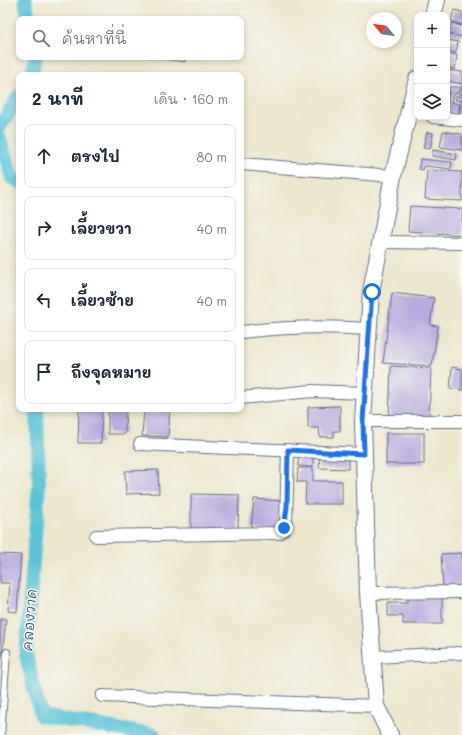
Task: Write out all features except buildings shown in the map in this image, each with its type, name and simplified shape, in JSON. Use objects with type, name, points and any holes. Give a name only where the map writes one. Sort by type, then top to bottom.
[{"type":"street","points":[[434,12],[436,0]]},
{"type":"street","points":[[390,735],[376,706],[372,657],[368,593],[363,421],[364,393],[372,292],[393,176],[413,115],[416,84]]},
{"type":"street","points":[[450,119],[462,120]]},
{"type":"street","points":[[244,164],[393,176]]},
{"type":"street","points":[[381,242],[462,243]]},
{"type":"street","points":[[244,332],[287,327],[322,326],[368,329]]},
{"type":"street","points":[[244,398],[312,391],[364,393]]},
{"type":"street","points":[[363,421],[462,421]]},
{"type":"street","points":[[140,444],[364,454]]},
{"type":"street","points":[[96,536],[279,533],[284,528],[286,522],[288,450]]},
{"type":"street","points":[[368,593],[462,592]]},
{"type":"street","points":[[372,657],[462,653]]},
{"type":"street","points":[[102,696],[376,706]]},
{"type":"lane","points":[[1,735],[7,652]]},
{"type":"waterway","name":"คลองวาด","points":[[25,0],[28,16]]},
{"type":"waterway","name":"คลองวาด","points":[[32,72],[35,60]]},
{"type":"waterway","name":"คลองวาด","points":[[0,127],[16,101]]},
{"type":"waterway","name":"คลองวาด","points":[[0,138],[12,178],[16,180]]},
{"type":"waterway","name":"คลองวาด","points":[[37,412],[39,483],[26,655],[41,716],[154,735]]},
{"type":"route","points":[[284,528],[287,507],[288,450],[364,454],[363,421],[368,329],[372,292]]}]
